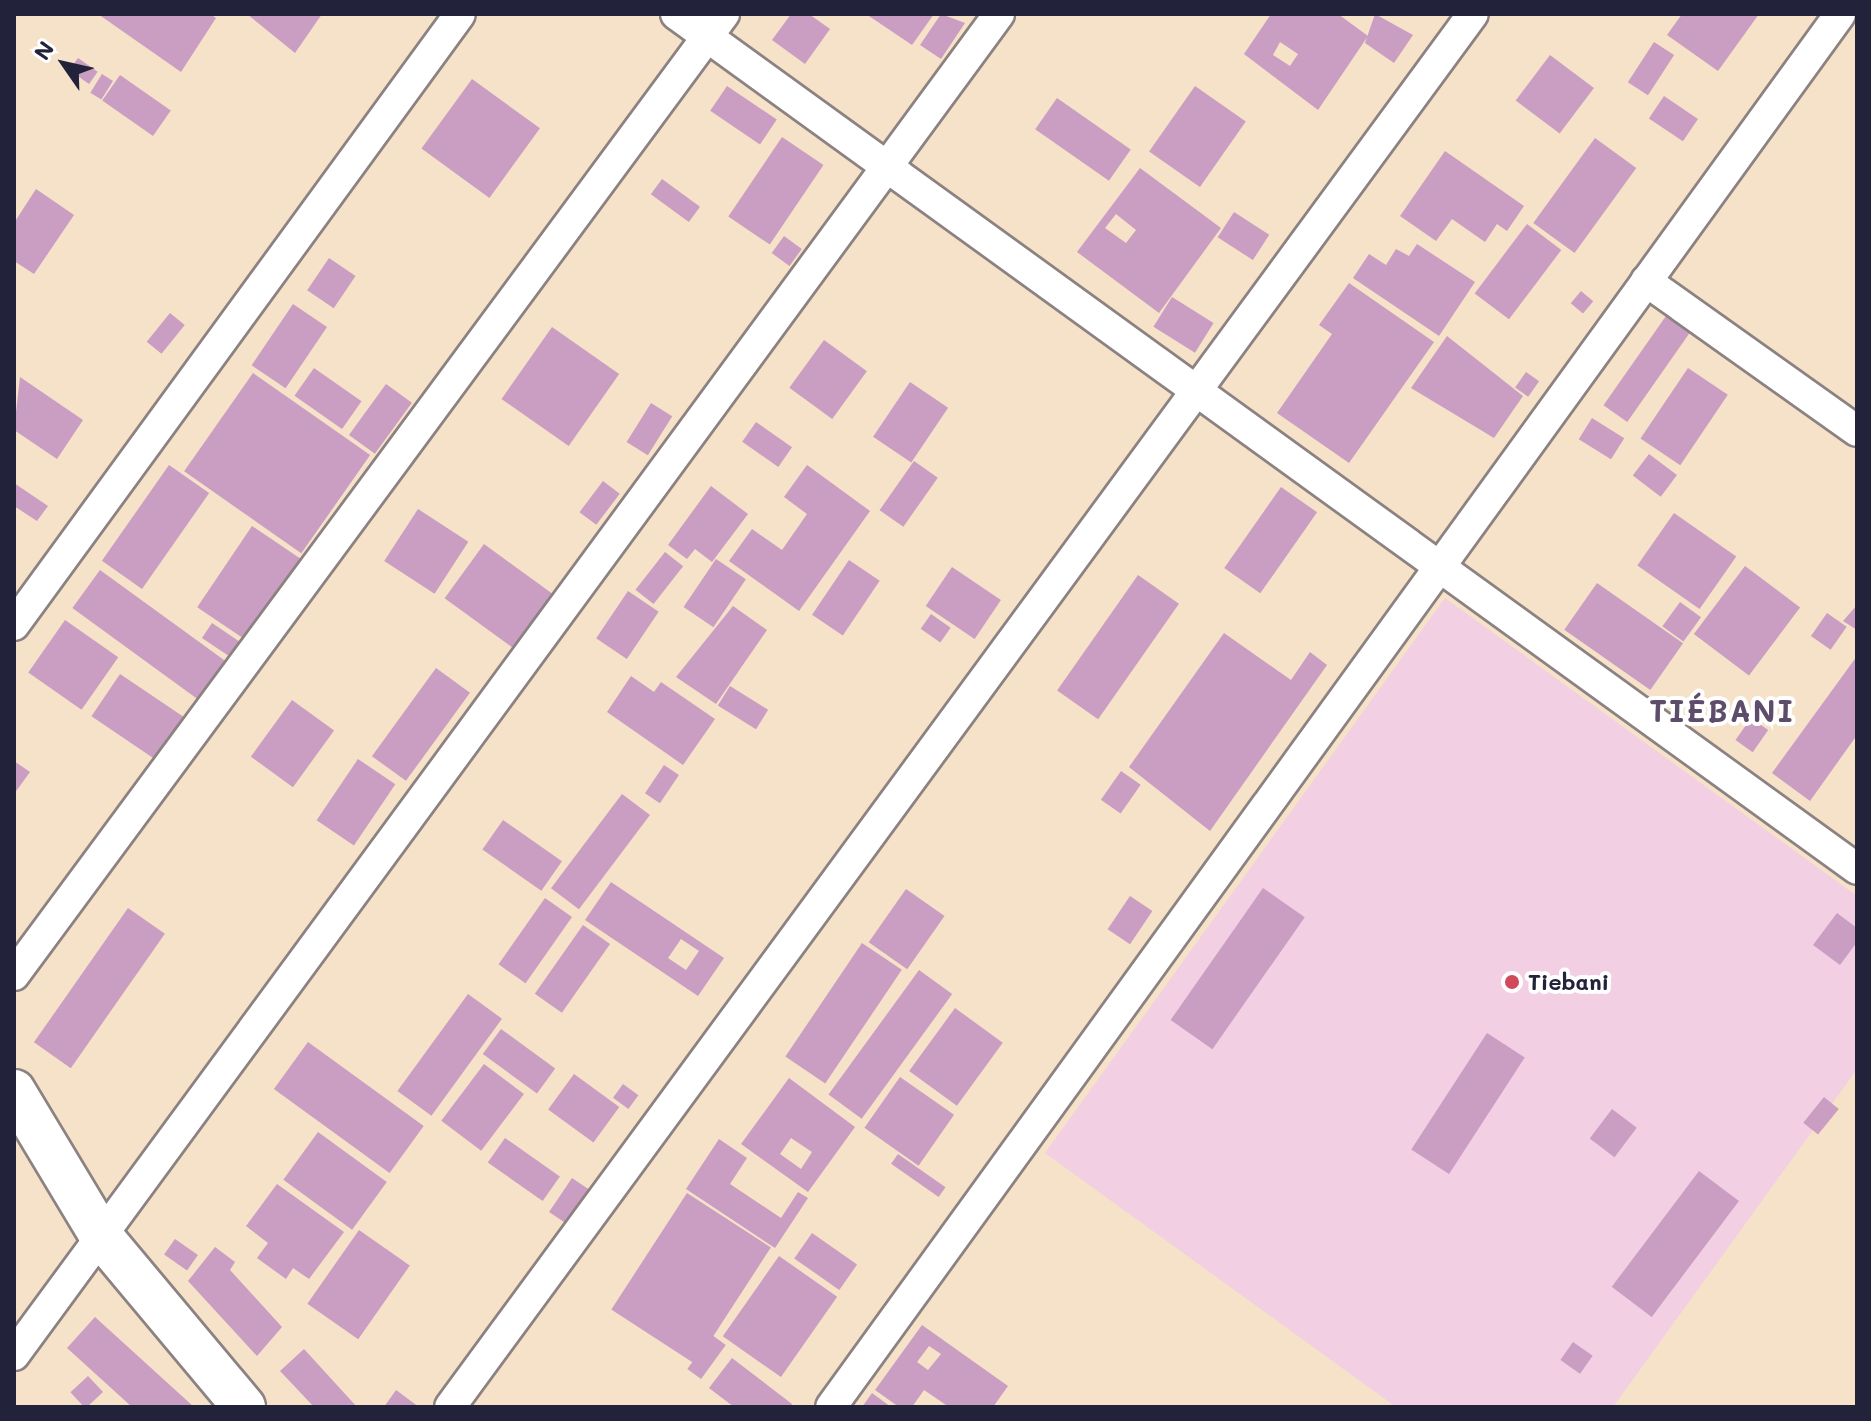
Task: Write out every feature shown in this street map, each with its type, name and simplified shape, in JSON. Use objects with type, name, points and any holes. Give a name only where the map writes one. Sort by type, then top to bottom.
[{"type":"main road","points":[[14,1091],[101,1236],[244,1407]]},
{"type":"street","points":[[14,625],[460,14]]},
{"type":"street","points":[[676,14],[715,25],[886,168],[1436,572],[1857,869]]},
{"type":"street","points":[[14,1355],[999,14]]},
{"type":"street","points":[[450,1407],[1473,14]]},
{"type":"street","points":[[831,1407],[1840,14]]},
{"type":"street","points":[[14,975],[715,25]]},
{"type":"street","points":[[1646,281],[1857,431]]},
{"type":"shaded area","name":"Tiebani","points":[[1445,598],[1857,896],[1857,1069],[1613,1407],[1396,1407],[1045,1153]]},
{"type":"building","points":[[98,14],[210,14],[216,18],[181,72]]},
{"type":"building","points":[[247,14],[322,14],[295,53]]},
{"type":"building","points":[[791,14],[809,14],[830,29],[805,64],[772,40]]},
{"type":"building","points":[[866,14],[934,14],[912,45]]},
{"type":"building","points":[[941,14],[965,23],[941,59],[920,45]]},
{"type":"building","points":[[1271,14],[1338,14],[1368,36],[1318,110],[1244,54]],"holes":[[[1280,42],[1298,54],[1290,66],[1273,55]]]},
{"type":"building","points":[[1375,14],[1413,35],[1394,63],[1365,43]]},
{"type":"building","points":[[1682,14],[1759,14],[1718,71],[1667,35]]},
{"type":"building","points":[[1654,42],[1674,55],[1648,95],[1628,82]]},
{"type":"building","points":[[1550,55],[1594,88],[1560,134],[1516,101]]},
{"type":"building","points":[[78,58],[98,72],[89,84],[69,70]]},
{"type":"building","points":[[102,74],[113,81],[101,100],[90,93]]},
{"type":"building","points":[[120,75],[171,111],[153,136],[102,100]]},
{"type":"building","points":[[472,79],[540,128],[489,198],[421,149]]},
{"type":"building","points":[[727,86],[777,120],[760,144],[710,111]]},
{"type":"building","points":[[1195,86],[1246,122],[1200,187],[1149,152]]},
{"type":"building","points":[[1664,96],[1698,119],[1683,141],[1649,118]]},
{"type":"building","points":[[1057,98],[1131,150],[1109,181],[1035,129]]},
{"type":"building","points":[[782,137],[823,165],[770,245],[728,217]]},
{"type":"building","points":[[1595,138],[1636,168],[1575,253],[1533,223]]},
{"type":"building","points":[[1445,151],[1524,206],[1507,231],[1497,224],[1485,242],[1452,219],[1436,241],[1400,216]]},
{"type":"building","points":[[1140,168],[1221,228],[1159,313],[1077,252]],"holes":[[[1116,214],[1136,230],[1126,243],[1105,228]]]},
{"type":"building","points":[[662,179],[700,207],[689,222],[651,194]]},
{"type":"building","points":[[36,189],[74,215],[34,274],[14,261],[14,223]]},
{"type":"building","points":[[1234,212],[1269,235],[1253,260],[1218,237]]},
{"type":"building","points":[[1527,224],[1561,250],[1509,319],[1475,293]]},
{"type":"building","points":[[784,236],[802,249],[789,266],[772,253]]},
{"type":"building","points":[[1417,244],[1475,282],[1439,336],[1353,278],[1369,254],[1386,265],[1396,249],[1409,256]]},
{"type":"building","points":[[329,258],[356,276],[334,308],[307,290]]},
{"type":"building","points":[[1349,283],[1434,342],[1349,463],[1277,413],[1332,334],[1319,325]]},
{"type":"building","points":[[1581,291],[1593,301],[1583,314],[1571,303]]},
{"type":"building","points":[[1172,297],[1214,323],[1195,353],[1153,327]]},
{"type":"building","points":[[293,304],[327,327],[286,388],[252,365]]},
{"type":"building","points":[[170,313],[185,325],[161,354],[147,342]]},
{"type":"building","points":[[1666,316],[1690,333],[1627,422],[1603,405]]},
{"type":"building","points":[[552,327],[619,374],[569,446],[502,399]]},
{"type":"building","points":[[1447,336],[1523,396],[1494,438],[1411,388]]},
{"type":"building","points":[[824,340],[867,371],[832,419],[789,388]]},
{"type":"building","points":[[314,368],[362,401],[342,429],[294,396]]},
{"type":"building","points":[[1688,368],[1728,395],[1680,465],[1640,438]]},
{"type":"building","points":[[1526,372],[1539,381],[1528,397],[1515,388]]},
{"type":"building","points":[[253,373],[370,455],[301,553],[184,471]]},
{"type":"building","points":[[20,377],[83,420],[57,459],[14,430]]},
{"type":"building","points":[[910,382],[948,408],[911,462],[873,437]]},
{"type":"building","points":[[386,384],[412,403],[375,454],[349,435]]},
{"type":"building","points":[[651,403],[672,416],[648,455],[627,442]]},
{"type":"building","points":[[1592,418],[1624,438],[1611,459],[1579,439]]},
{"type":"building","points":[[756,422],[792,447],[778,467],[742,442]]},
{"type":"building","points":[[1649,454],[1677,475],[1661,497],[1633,476]]},
{"type":"building","points":[[914,461],[938,478],[903,527],[880,510]]},
{"type":"building","points":[[169,465],[209,493],[142,589],[102,561]]},
{"type":"building","points":[[807,465],[870,511],[799,611],[729,561],[752,529],[782,550],[807,514],[784,497]]},
{"type":"building","points":[[603,481],[620,494],[596,525],[580,512]]},
{"type":"building","points":[[14,483],[48,506],[37,521],[14,506]]},
{"type":"building","points":[[711,486],[748,514],[712,562],[695,549],[687,559],[668,545]]},
{"type":"building","points":[[1281,487],[1317,512],[1260,593],[1224,568]]},
{"type":"building","points":[[418,509],[468,542],[435,594],[384,561]]},
{"type":"building","points":[[1674,513],[1736,557],[1700,609],[1637,565]]},
{"type":"building","points":[[252,526],[302,560],[247,641],[197,607]]},
{"type":"building","points":[[484,544],[555,596],[516,650],[445,598]]},
{"type":"building","points":[[665,552],[683,566],[654,604],[635,590]]},
{"type":"building","points":[[716,559],[746,579],[713,627],[684,607]]},
{"type":"building","points":[[849,560],[880,581],[843,635],[812,615]]},
{"type":"building","points":[[1745,566],[1800,608],[1749,675],[1694,634]]},
{"type":"building","points":[[952,567],[1001,600],[975,639],[926,606]]},
{"type":"building","points":[[100,570],[228,663],[200,701],[72,608]]},
{"type":"building","points":[[1138,575],[1179,604],[1098,719],[1057,691]]},
{"type":"building","points":[[1597,583],[1683,643],[1650,690],[1564,630]]},
{"type":"building","points":[[628,591],[659,612],[627,659],[596,638]]},
{"type":"building","points":[[1680,602],[1701,617],[1683,642],[1662,626]]},
{"type":"building","points":[[1857,605],[1857,630],[1843,621]]},
{"type":"building","points":[[733,606],[767,630],[716,704],[676,677]]},
{"type":"building","points":[[1827,613],[1847,627],[1831,650],[1811,636]]},
{"type":"building","points":[[931,614],[951,628],[940,643],[921,629]]},
{"type":"building","points":[[65,620],[118,657],[82,710],[28,672]]},
{"type":"building","points":[[212,623],[243,644],[233,659],[202,638]]},
{"type":"building","points":[[1224,633],[1291,680],[1310,652],[1327,665],[1210,831],[1129,767]]},
{"type":"building","points":[[1857,656],[1857,735],[1810,801],[1772,773]]},
{"type":"building","points":[[436,668],[470,693],[406,781],[372,756]]},
{"type":"building","points":[[120,674],[188,720],[159,762],[91,716]]},
{"type":"building","points":[[631,676],[654,692],[661,682],[715,719],[683,765],[607,712]]},
{"type":"building","points":[[730,686],[768,710],[756,729],[718,706]]},
{"type":"building","points":[[292,700],[334,731],[293,787],[251,757]]},
{"type":"building","points":[[1751,718],[1768,730],[1753,752],[1736,740]]},
{"type":"building","points":[[358,759],[395,784],[354,846],[317,820]]},
{"type":"building","points":[[14,761],[30,772],[14,794]]},
{"type":"building","points":[[664,765],[679,775],[660,803],[645,793]]},
{"type":"building","points":[[1121,771],[1141,785],[1121,813],[1101,800]]},
{"type":"building","points":[[622,794],[650,815],[579,909],[551,888]]},
{"type":"building","points":[[503,820],[562,861],[541,891],[482,849]]},
{"type":"building","points":[[611,882],[724,958],[698,996],[585,920]],"holes":[[[681,939],[699,951],[686,970],[668,958]]]},
{"type":"building","points":[[1263,888],[1305,917],[1212,1049],[1171,1020]]},
{"type":"building","points":[[906,889],[945,916],[907,969],[869,942]]},
{"type":"building","points":[[1130,896],[1152,911],[1130,944],[1108,929]]},
{"type":"building","points":[[545,898],[572,917],[526,983],[499,964]]},
{"type":"building","points":[[128,908],[165,934],[71,1068],[34,1042]]},
{"type":"building","points":[[1837,913],[1857,928],[1857,942],[1840,965],[1813,945]]},
{"type":"building","points":[[583,925],[610,944],[562,1013],[535,994]]},
{"type":"building","points":[[862,943],[902,970],[825,1083],[785,1057]]},
{"type":"building","points":[[919,970],[952,994],[862,1119],[828,1095]]},
{"type":"building","points":[[468,994],[502,1019],[431,1116],[397,1091]]},
{"type":"building","points":[[955,1008],[1003,1043],[957,1106],[909,1071]]},
{"type":"building","points":[[501,1029],[555,1068],[537,1093],[483,1054]]},
{"type":"building","points":[[1487,1033],[1525,1058],[1449,1174],[1411,1150]]},
{"type":"building","points":[[308,1042],[424,1126],[390,1173],[274,1089]]},
{"type":"building","points":[[484,1064],[524,1094],[481,1151],[441,1121]]},
{"type":"building","points":[[574,1074],[619,1107],[593,1143],[548,1110]]},
{"type":"building","points":[[900,1077],[954,1115],[919,1166],[864,1128]]},
{"type":"building","points":[[789,1078],[855,1127],[808,1192],[741,1144]],"holes":[[[791,1138],[812,1152],[801,1169],[780,1154]]]},
{"type":"building","points":[[623,1084],[638,1095],[628,1109],[613,1098]]},
{"type":"building","points":[[1824,1097],[1839,1109],[1818,1135],[1803,1123]]},
{"type":"building","points":[[1612,1109],[1637,1128],[1614,1157],[1590,1139]]},
{"type":"building","points":[[318,1132],[387,1182],[352,1230],[283,1180]]},
{"type":"building","points":[[505,1138],[560,1176],[543,1201],[488,1163]]},
{"type":"building","points":[[719,1139],[747,1158],[730,1184],[781,1218],[798,1192],[808,1198],[775,1248],[686,1189]]},
{"type":"building","points":[[898,1154],[946,1187],[939,1197],[891,1164]]},
{"type":"building","points":[[1699,1171],[1739,1201],[1652,1317],[1612,1287]]},
{"type":"building","points":[[572,1178],[600,1197],[577,1231],[549,1212]]},
{"type":"building","points":[[277,1184],[344,1232],[309,1279],[293,1268],[286,1279],[257,1258],[268,1243],[246,1226]]},
{"type":"building","points":[[687,1193],[771,1247],[695,1364],[611,1310]]},
{"type":"building","points":[[359,1230],[410,1266],[358,1339],[307,1304]]},
{"type":"building","points":[[812,1233],[857,1265],[839,1290],[794,1258]]},
{"type":"building","points":[[175,1239],[198,1255],[187,1271],[164,1255]]},
{"type":"building","points":[[215,1247],[235,1262],[230,1270],[282,1327],[257,1356],[188,1281]]},
{"type":"building","points":[[779,1256],[837,1297],[781,1377],[723,1336]]},
{"type":"building","points":[[95,1317],[194,1407],[132,1407],[67,1348]]},
{"type":"building","points":[[922,1325],[1008,1386],[993,1407],[949,1407],[924,1390],[912,1407],[899,1407],[875,1390]],"holes":[[[929,1346],[941,1354],[928,1370],[917,1362]]]},
{"type":"building","points":[[712,1335],[726,1345],[701,1379],[687,1369]]},
{"type":"building","points":[[1573,1342],[1593,1356],[1580,1374],[1560,1360]]},
{"type":"building","points":[[304,1349],[357,1407],[314,1407],[280,1371]]},
{"type":"building","points":[[732,1358],[792,1404],[790,1407],[734,1407],[709,1388]]},
{"type":"building","points":[[88,1376],[103,1392],[87,1407],[70,1392]]},
{"type":"building","points":[[396,1390],[419,1407],[384,1407]]},
{"type":"building","points":[[872,1393],[891,1407],[862,1407]]},
{"type":"place","name":"Tiebani","points":[[1512,982]]},
{"type":"district","name":"TIÉBANI","points":[[1722,710]]}]
